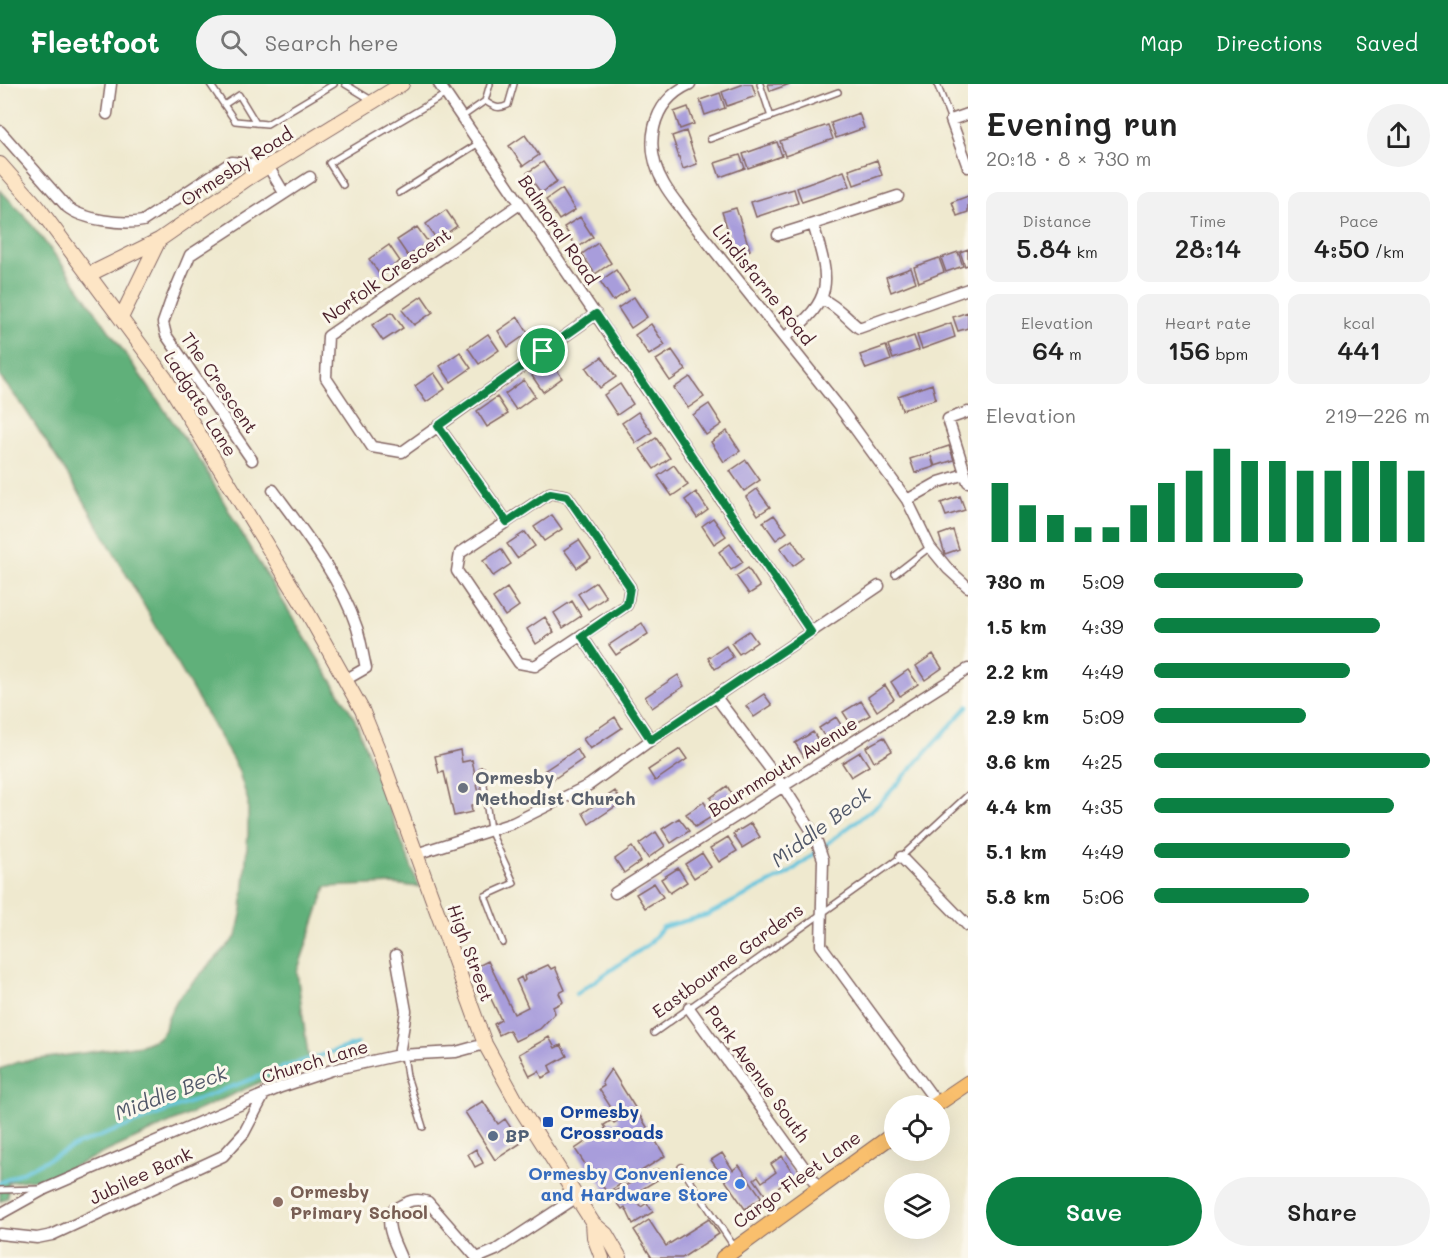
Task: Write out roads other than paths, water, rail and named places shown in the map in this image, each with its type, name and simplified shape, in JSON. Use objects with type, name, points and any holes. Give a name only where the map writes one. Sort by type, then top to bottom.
[{"type":"main road","name":"Ormesby Road","points":[[88,275],[159,240],[268,166],[402,84]]},
{"type":"main road","name":"Ladgate Lane","points":[[0,164],[38,207],[165,378],[309,615],[345,680]]},
{"type":"main road","points":[[121,318],[159,240]]},
{"type":"main road","name":"High Street","points":[[345,680],[362,710],[380,754],[484,1044],[519,1106],[593,1223],[606,1234],[620,1258]]},
{"type":"main road","points":[[949,1095],[968,1083]]},
{"type":"main road","name":"Cargo Fleet Lane","points":[[723,1258],[884,1141]]},
{"type":"main road","name":"High Street","points":[[593,1223],[594,1237],[602,1258]]},
{"type":"street","points":[[107,114],[111,84]]},
{"type":"street","name":"Balmoral Road","points":[[439,84],[811,632]]},
{"type":"street","name":"Lindisfarne Road","points":[[690,84],[679,89],[666,101],[655,119],[652,137],[663,183],[840,408],[907,500],[930,547],[948,569],[968,587]]},
{"type":"street","points":[[968,114],[951,120],[968,167]]},
{"type":"street","points":[[0,131],[67,207],[76,214],[133,223],[143,221],[232,162],[268,166],[284,193],[310,177]]},
{"type":"street","name":"The Crescent","points":[[252,460],[166,335],[163,323],[190,255],[284,193]]},
{"type":"street","points":[[778,235],[898,196]]},
{"type":"street","name":"Norfolk Crescent","points":[[520,204],[328,336],[326,378],[372,447],[402,452],[596,314]]},
{"type":"street","points":[[784,338],[801,325],[822,299],[826,282],[826,266],[813,224]]},
{"type":"street","points":[[822,299],[839,307],[848,320],[859,328],[968,290]]},
{"type":"street","points":[[907,500],[939,482],[967,478],[948,419],[968,412]]},
{"type":"street","points":[[438,426],[507,522]]},
{"type":"street","points":[[273,490],[339,586],[357,628],[366,668],[345,680]]},
{"type":"street","points":[[550,493],[567,496],[630,587],[627,605],[535,666],[519,663],[457,571],[460,553],[507,522],[550,493]]},
{"type":"street","points":[[416,854],[513,823],[589,785],[651,740],[879,586]]},
{"type":"street","points":[[582,636],[651,740]]},
{"type":"street","name":"Bournmouth Avenue","points":[[615,892],[968,669]]},
{"type":"street","points":[[716,697],[783,786],[814,836],[823,859],[821,945],[929,1095]]},
{"type":"street","points":[[901,856],[968,926]]},
{"type":"street","points":[[396,955],[406,1011],[401,1055]]},
{"type":"street","name":"Park Avenue South","points":[[689,1008],[819,1188]]},
{"type":"street","name":"Church Lane","points":[[0,1214],[45,1189],[265,1093],[332,1070],[401,1055],[456,1052],[484,1044]]},
{"type":"street","name":"Jubilee Bank","points":[[0,1234],[25,1238],[52,1235],[223,1156],[244,1133],[265,1093]]},
{"type":"street","points":[[401,1258],[388,1220],[391,1211],[412,1200],[419,1199],[428,1202],[477,1258],[496,1250],[577,1197]]},
{"type":"lane","points":[[210,84],[235,121],[267,124],[334,84]]},
{"type":"lane","points":[[346,84],[374,102]]},
{"type":"lane","points":[[462,117],[485,101],[490,84]]},
{"type":"lane","points":[[485,101],[495,108],[501,109],[508,105],[514,84]]},
{"type":"lane","points":[[760,84],[771,117]]},
{"type":"lane","points":[[937,84],[951,120]]},
{"type":"lane","points":[[710,139],[838,92]]},
{"type":"lane","points":[[343,185],[329,164],[446,94]]},
{"type":"lane","points":[[225,105],[239,95],[256,123]]},
{"type":"lane","points":[[399,193],[479,143]]},
{"type":"lane","points":[[895,574],[930,547]]},
{"type":"lane","points":[[482,770],[490,830],[514,883],[485,896],[503,943]]},
{"type":"lane","points":[[901,856],[968,795]]},
{"type":"lane","name":"Eastbourne Gardens","points":[[654,1033],[901,856]]},
{"type":"lane","points":[[401,1055],[423,1127]]},
{"type":"lane","points":[[681,1167],[736,1248]]},
{"type":"lane","points":[[0,1190],[45,1189]]},
{"type":"waterway","name":"Middle Beck","points":[[576,994],[649,944],[663,927],[707,915],[789,873],[879,804],[968,706]]},
{"type":"waterway","name":"Middle Beck","points":[[0,1183],[77,1145],[284,1067],[357,1044]]},
{"type":"place","name":"Ormesby Methodist Church","points":[[463,788]]},
{"type":"place","name":"Ormesby Crossroads","points":[[548,1122]]},
{"type":"place","name":"BP","points":[[493,1136]]},
{"type":"place","name":"Ormesby Convenience and Hardware Store","points":[[740,1184]]},
{"type":"place","name":"Ormesby Primary School","points":[[278,1202]]}]
